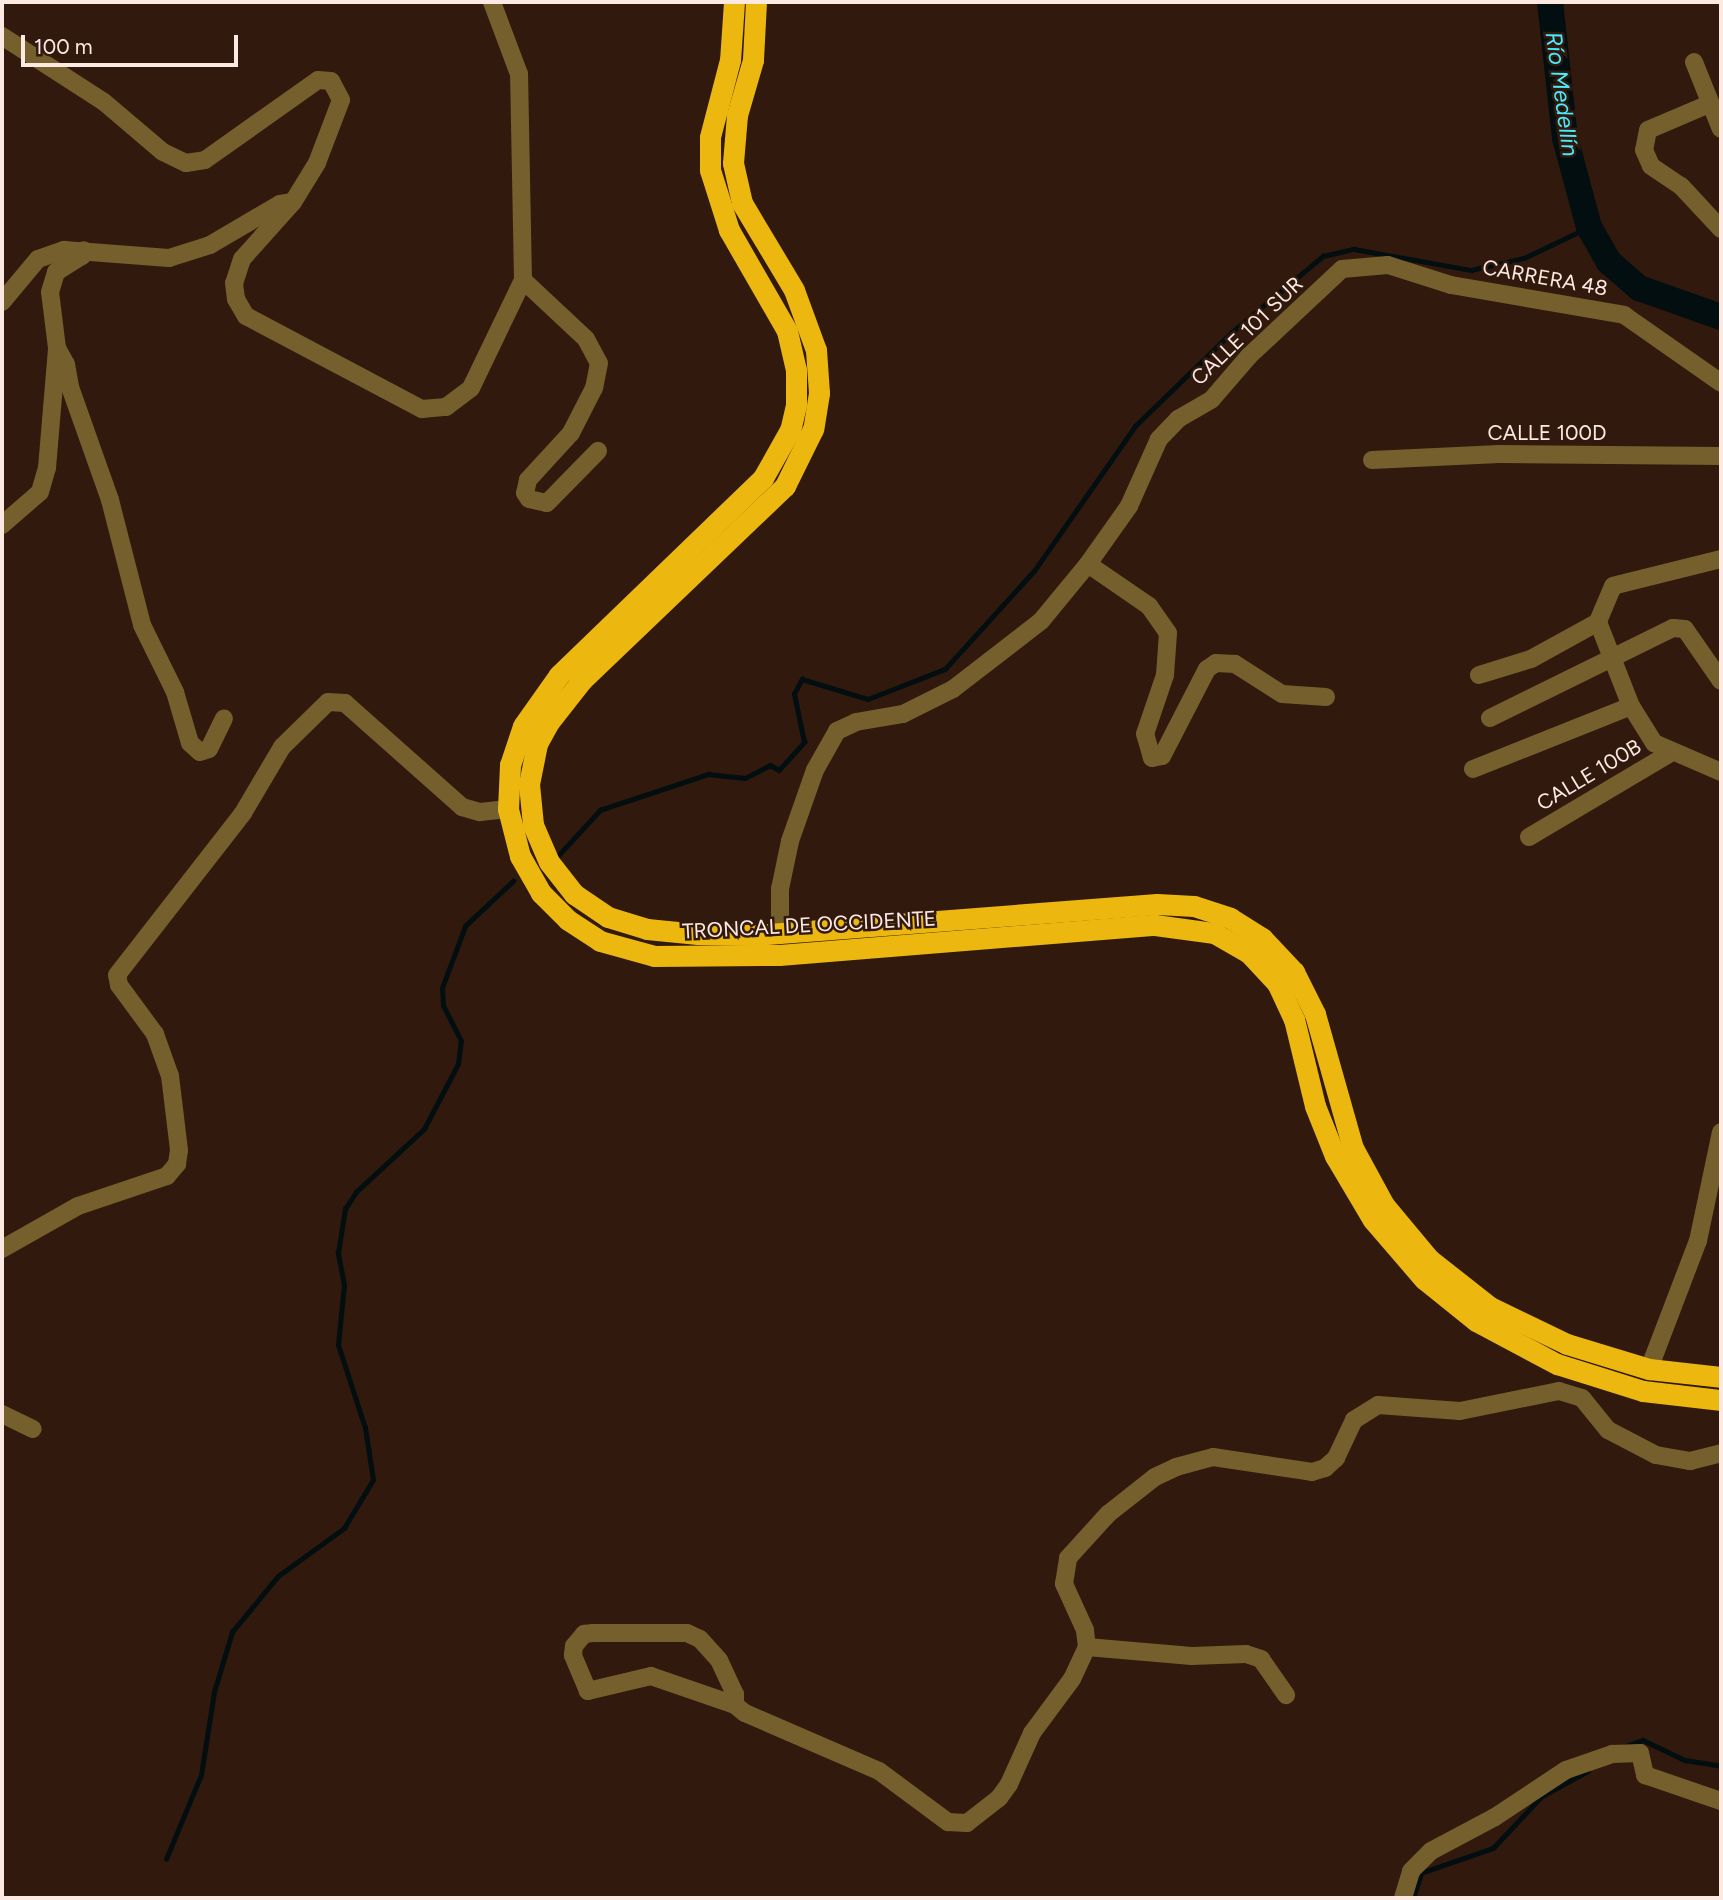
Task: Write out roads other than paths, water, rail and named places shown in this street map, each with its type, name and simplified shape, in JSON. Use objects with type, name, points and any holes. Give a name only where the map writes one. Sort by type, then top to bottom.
[{"type":"highway","name":"TRONCAL DE OCCIDENTE","points":[[734,2],[730,60],[710,138],[710,170],[729,230],[787,331],[797,390],[790,430],[763,478],[559,675],[531,710],[510,765],[509,809],[520,856],[554,908],[600,941],[641,953],[779,955],[1155,925],[1195,927],[1233,942],[1264,967],[1287,1000],[1315,1105],[1335,1156],[1373,1220],[1424,1279],[1476,1321],[1557,1364],[1643,1391],[1721,1400]]},
{"type":"highway","name":"TRONCAL DE OCCIDENTE","points":[[756,2],[753,60],[737,115],[733,163],[742,203],[794,290],[816,350],[819,393],[813,429],[785,486],[564,699],[537,744],[530,805],[549,863],[574,894],[599,912],[627,924],[667,930],[780,933],[1157,904],[1194,906],[1230,918],[1279,954],[1306,992],[1353,1148],[1384,1205],[1429,1259],[1457,1284],[1525,1326],[1604,1358],[1649,1369],[1721,1377]]},
{"type":"street","points":[[2,36],[104,102],[163,152],[186,163],[205,160],[318,80],[331,81],[341,100],[317,163],[293,202],[242,259],[234,283],[246,316],[422,409],[446,407],[471,387],[523,280],[519,74],[492,2]]},
{"type":"street","points":[[1694,62],[1721,129]]},
{"type":"street","points":[[1709,104],[1648,130],[1644,150],[1651,166],[1681,186],[1721,229]]},
{"type":"street","points":[[2,302],[38,259],[64,250],[169,258],[211,245],[279,204],[293,202]]},
{"type":"street","points":[[2,525],[40,492],[47,468],[57,348],[52,281],[84,250]]},
{"type":"street","name":"CARRERA 48","points":[[1342,269],[1388,265],[1451,285],[1624,315],[1721,383]]},
{"type":"street","name":"CALLE 101 SUR","points":[[1088,564],[1129,506],[1159,439],[1178,419],[1212,399],[1249,356],[1342,269]]},
{"type":"street","points":[[523,280],[586,340],[598,363],[594,388],[571,433],[528,480],[525,493],[529,499],[547,503],[598,451]]},
{"type":"street","points":[[57,348],[66,364],[70,387],[110,500],[142,625],[175,692],[190,743],[200,752],[209,749],[223,718]]},
{"type":"street","name":"CALLE 100D","points":[[1372,460],[1499,454],[1721,456]]},
{"type":"street","points":[[1479,675],[1531,659],[1598,622],[1613,586],[1721,559]]},
{"type":"street","points":[[780,933],[780,889],[788,850],[815,770],[837,732],[856,722],[903,714],[953,689],[1041,621],[1088,564],[1149,606],[1168,633],[1166,675],[1145,734],[1152,758],[1162,756],[1207,669],[1216,663],[1235,664],[1282,694],[1326,697]]},
{"type":"street","points":[[1598,622],[1631,706],[1654,743],[1721,772]]},
{"type":"street","points":[[1490,718],[1612,661],[1673,628],[1685,629],[1721,681]]},
{"type":"street","points":[[2,1249],[78,1206],[167,1176],[177,1164],[180,1150],[170,1076],[155,1034],[119,985],[117,975],[243,813],[282,747],[328,702],[345,702],[462,807],[480,812],[509,809]]},
{"type":"street","points":[[1473,769],[1631,706]]},
{"type":"street","name":"CALLE 100B","points":[[1529,837],[1672,752]]},
{"type":"street","points":[[1649,1369],[1699,1241],[1721,1132]]},
{"type":"street","points":[[735,1705],[735,1694],[719,1660],[699,1639],[687,1633],[584,1634],[574,1646],[575,1663],[588,1691],[651,1676],[735,1705],[879,1771],[948,1822],[967,1823],[999,1798],[1009,1784],[1032,1733],[1072,1679],[1087,1647],[1085,1630],[1064,1584],[1068,1558],[1154,1477],[1195,1460],[1228,1458],[1312,1472],[1336,1458],[1354,1420],[1378,1405],[1460,1411],[1559,1391],[1583,1398],[1608,1430],[1656,1455],[1690,1461],[1721,1453]]},
{"type":"street","points":[[2,1414],[33,1429]]},
{"type":"street","points":[[1087,1647],[1192,1656],[1246,1654],[1261,1659],[1286,1695]]},
{"type":"street","points":[[1403,1898],[1411,1871],[1431,1851],[1495,1817],[1566,1770],[1612,1754],[1640,1753],[1644,1775],[1721,1801]]},
{"type":"waterway","name":"Río Medellín","points":[[1550,2],[1565,138],[1589,227],[1609,262],[1639,288],[1721,317]]},
{"type":"waterway","points":[[555,859],[600,810],[708,774],[745,778],[770,765],[779,770],[804,742],[794,694],[802,679],[868,699],[945,669],[1034,571],[1135,426],[1232,332],[1323,256],[1354,249],[1471,270],[1524,258],[1589,227]]},
{"type":"waterway","points":[[166,1859],[201,1775],[214,1692],[232,1632],[278,1576],[344,1528],[373,1480],[365,1428],[338,1345],[344,1285],[338,1253],[345,1209],[356,1192],[424,1129],[458,1064],[461,1041],[443,1006],[442,988],[465,926],[513,881]]},
{"type":"waterway","points":[[1626,1746],[1643,1740],[1685,1760],[1721,1766]]},
{"type":"waterway","points":[[1413,1898],[1421,1873],[1493,1848],[1542,1796],[1588,1771]]}]
